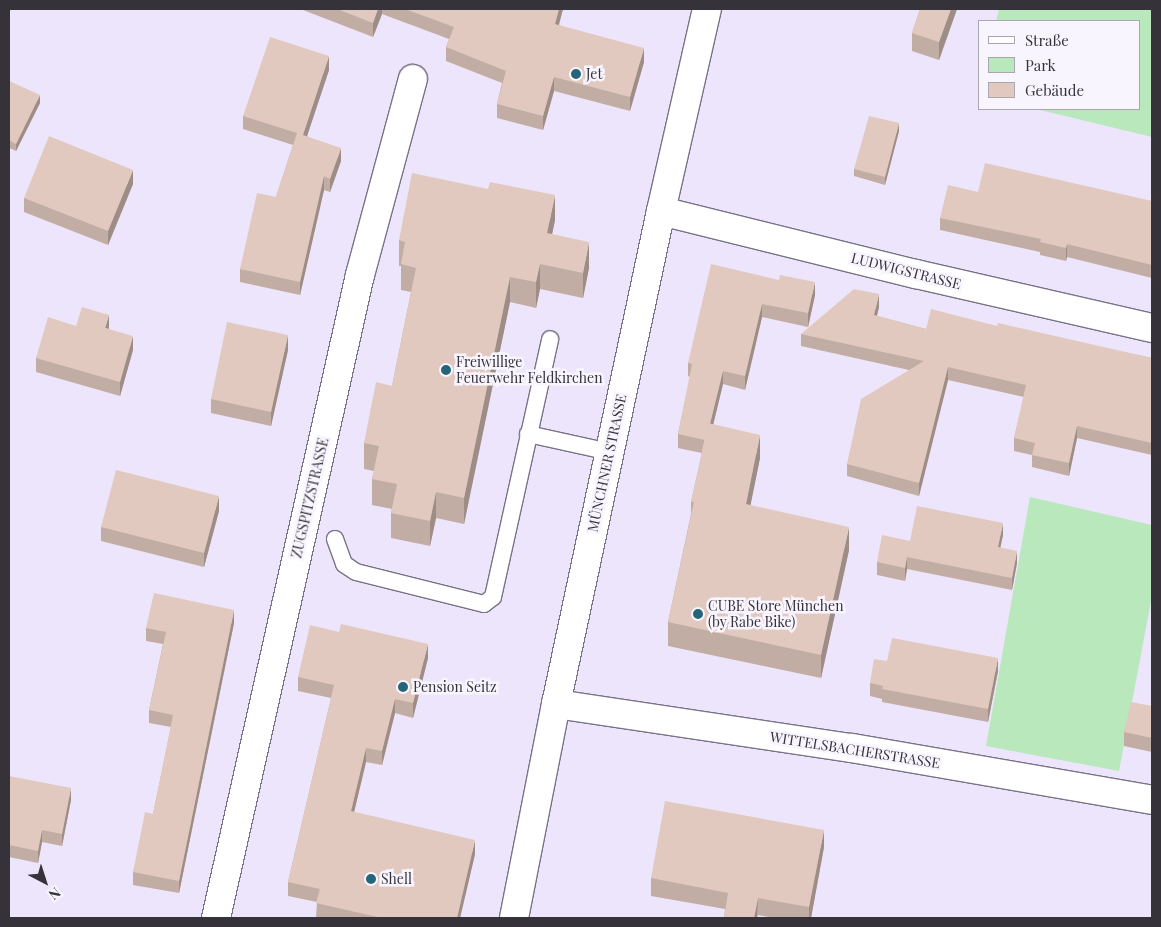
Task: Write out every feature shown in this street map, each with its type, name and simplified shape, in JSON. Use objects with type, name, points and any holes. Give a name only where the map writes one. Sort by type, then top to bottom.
[{"type":"street","name":"MÜNCHNER STRASSE","points":[[514,918],[556,704],[660,211],[707,9]]},
{"type":"street","name":"ZUGSPITZSTRASSE","points":[[216,918],[360,275],[413,79]]},
{"type":"street","name":"LUDWIGSTRASSE","points":[[660,211],[916,274],[1152,328]]},
{"type":"street","name":"WITTELSBACHERSTRASSE","points":[[556,704],[852,748],[1152,800]]},
{"type":"lane","points":[[335,539],[344,564],[356,572],[484,604],[493,597],[550,339]]},
{"type":"lane","points":[[528,434],[610,452]]},
{"type":"green space","points":[[999,9],[1152,9],[1152,137],[1040,110],[1141,110],[1141,20],[996,20]]},
{"type":"green space","points":[[1030,497],[1152,525],[1152,596],[1119,771],[986,746]]},
{"type":"building","points":[[337,9],[378,9],[373,23]]},
{"type":"building","points":[[405,9],[559,9],[555,24],[644,48],[630,97],[554,77],[543,116],[497,104],[506,71],[446,47],[454,27]]},
{"type":"building","points":[[920,9],[951,9],[939,42],[912,33]]},
{"type":"building","points":[[270,37],[329,56],[303,135],[341,148],[330,179],[324,176],[300,282],[240,269],[257,193],[276,197],[297,133],[243,116]]},
{"type":"building","points":[[9,81],[40,95],[16,144],[9,140]]},
{"type":"building","points":[[869,116],[899,123],[885,177],[854,169]]},
{"type":"building","points":[[49,136],[133,170],[108,231],[24,198]]},
{"type":"building","points":[[985,163],[1152,201],[1152,265],[1067,244],[1066,248],[1040,242],[1041,239],[940,218],[948,185],[978,192]]},
{"type":"building","points":[[412,173],[488,189],[490,182],[555,195],[547,233],[589,242],[583,273],[540,264],[536,282],[510,277],[464,498],[436,492],[430,521],[391,513],[397,484],[372,479],[379,446],[364,443],[376,382],[392,386],[416,268],[401,264],[405,242],[399,240]]},
{"type":"building","points":[[711,264],[779,280],[780,275],[815,282],[808,313],[762,304],[745,376],[723,371],[705,440],[678,434],[692,364],[688,363]]},
{"type":"building","points":[[854,289],[879,294],[874,315],[926,329],[931,309],[997,326],[998,323],[1152,358],[1152,443],[1077,426],[1069,463],[1032,455],[1035,443],[1014,438],[1026,385],[948,367],[919,483],[847,464],[861,399],[924,361],[801,334]]},
{"type":"building","points":[[82,307],[109,315],[105,328],[133,336],[120,382],[36,358],[48,317],[76,326]]},
{"type":"building","points":[[227,322],[288,335],[271,412],[211,399]]},
{"type":"building","points":[[708,423],[760,435],[746,504],[849,527],[821,655],[668,622],[694,502],[691,502]]},
{"type":"building","points":[[116,470],[219,496],[204,553],[101,527]]},
{"type":"building","points":[[917,506],[1003,523],[998,547],[1017,551],[1012,578],[907,557],[905,568],[877,562],[882,535],[910,541]]},
{"type":"building","points":[[154,593],[234,610],[179,881],[133,872],[145,812],[153,814],[173,715],[149,710],[166,632],[146,628]]},
{"type":"building","points":[[341,624],[428,644],[413,703],[395,699],[382,751],[366,748],[351,811],[475,840],[457,918],[382,918],[316,903],[320,889],[288,882],[334,685],[298,677],[310,625],[339,632]]},
{"type":"building","points":[[892,638],[998,658],[988,709],[882,689],[883,686],[870,683],[874,659],[887,661]]},
{"type":"building","points":[[1131,702],[1152,706],[1152,738],[1124,732]]},
{"type":"building","points":[[9,776],[71,788],[62,834],[42,830],[38,851],[9,845]]},
{"type":"building","points":[[665,801],[824,830],[809,907],[758,898],[754,918],[724,918],[728,893],[651,878]]},
{"type":"place","name":"Jet","points":[[576,74]]},
{"type":"place","name":"Freiwillige Feuerwehr Feldkirchen","points":[[446,370]]},
{"type":"place","name":"CUBE Store München (by Rabe Bike)","points":[[698,614]]},
{"type":"place","name":"Pension Seitz","points":[[403,687]]},
{"type":"place","name":"Shell","points":[[371,879]]}]
